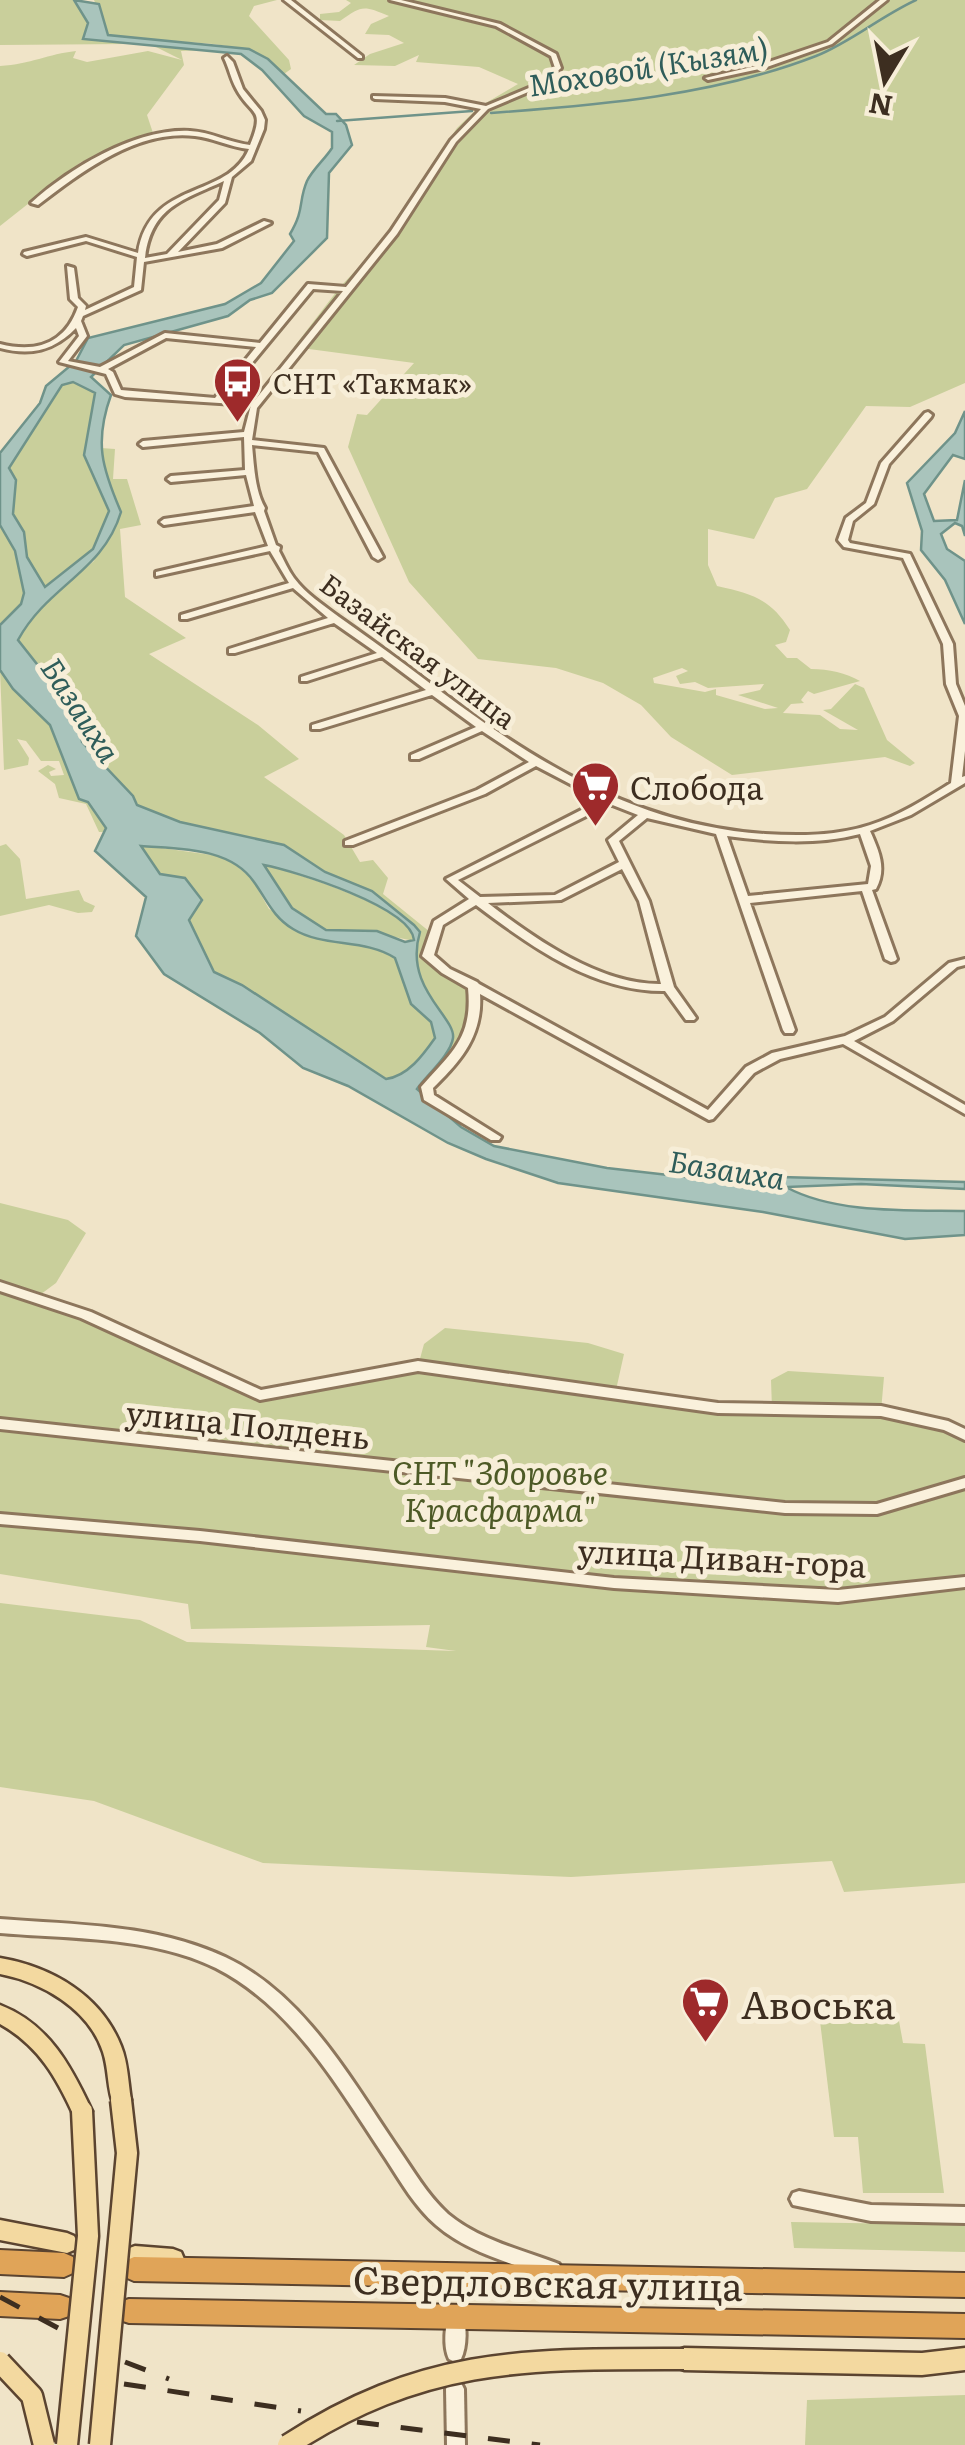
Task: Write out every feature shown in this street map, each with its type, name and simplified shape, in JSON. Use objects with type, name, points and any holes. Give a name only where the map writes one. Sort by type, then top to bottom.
[{"type":"highway","points":[[0,2262],[66,2254]]},
{"type":"highway","name":"Свердловская улица","points":[[134,2262],[326,2271],[965,2286]]},
{"type":"highway","points":[[0,2304],[60,2307]]},
{"type":"highway","name":"Свердловская улица","points":[[129,2311],[965,2326]]},
{"type":"main road","points":[[0,1966],[24,1969],[68,1992],[92,2017],[111,2046],[127,2153],[100,2445]]},
{"type":"main road","points":[[0,2014],[28,2028],[58,2059],[82,2111],[90,2165],[90,2223],[67,2445]]},
{"type":"main road","points":[[0,2230],[66,2254]]},
{"type":"main road","points":[[288,2445],[362,2398],[424,2375],[575,2359],[922,2364],[965,2359]]},
{"type":"main road","points":[[0,2362],[32,2396],[44,2445]]},
{"type":"street","points":[[286,0],[360,57]]},
{"type":"street","name":"Базайская улица","points":[[393,0],[504,28],[558,58],[558,68],[544,83],[486,108],[452,141],[394,232],[256,403],[247,438],[249,472],[275,547],[296,584],[479,729],[610,800],[645,814],[720,831],[794,835],[864,830],[961,781]]},
{"type":"street","points":[[708,78],[762,67],[830,43],[884,0]]},
{"type":"street","points":[[0,346],[26,352],[53,345],[80,317],[138,288],[146,231],[164,212],[198,188],[229,178],[253,160],[252,147],[261,125],[259,111],[240,92],[237,74],[227,58]]},
{"type":"street","points":[[375,97],[410,102],[440,97],[486,108]]},
{"type":"street","points":[[35,203],[91,162],[168,133],[207,135],[228,146],[252,147]]},
{"type":"street","points":[[170,255],[222,201],[229,178]]},
{"type":"street","points":[[27,254],[86,239],[143,258],[170,255],[219,246],[267,223]]},
{"type":"street","points":[[70,268],[83,336],[63,362],[109,372],[118,392],[126,394],[256,403]]},
{"type":"street","points":[[218,399],[311,286],[346,288]]},
{"type":"street","points":[[100,370],[165,335],[260,345]]},
{"type":"street","points":[[928,415],[885,463],[870,504],[849,520],[843,540],[847,545],[907,556],[918,576],[948,644],[951,684],[964,716],[961,781]]},
{"type":"street","points":[[142,444],[247,438],[320,450],[378,557]]},
{"type":"street","points":[[171,479],[249,472]]},
{"type":"street","points":[[164,522],[260,508]]},
{"type":"street","points":[[160,574],[275,547]]},
{"type":"street","points":[[184,617],[296,584]]},
{"type":"street","points":[[232,652],[336,619]]},
{"type":"street","points":[[304,679],[383,654]]},
{"type":"street","points":[[316,727],[430,692]]},
{"type":"street","points":[[414,757],[479,729]]},
{"type":"street","points":[[349,842],[480,792],[538,761]]},
{"type":"street","points":[[610,800],[457,872],[451,879],[547,947],[629,987],[668,988]]},
{"type":"street","points":[[645,814],[614,840],[644,901],[668,988],[690,1018]]},
{"type":"street","points":[[744,900],[866,888],[876,881],[875,855],[864,830]]},
{"type":"street","points":[[720,831],[790,1030]]},
{"type":"street","points":[[625,863],[542,902],[476,900],[438,923],[428,956],[710,1116],[750,1070],[776,1056],[844,1040],[890,1019],[953,965],[965,962]]},
{"type":"street","points":[[866,888],[890,960]]},
{"type":"street","points":[[473,984],[477,1008],[472,1037],[460,1056],[427,1087],[428,1097],[495,1137]]},
{"type":"street","points":[[844,1040],[965,1110]]},
{"type":"street","points":[[0,1286],[86,1314],[260,1395],[418,1366],[718,1408],[880,1411],[948,1426],[965,1436]]},
{"type":"street","name":"улица Полдень","points":[[0,1424],[785,1508],[878,1509],[965,1483]]},
{"type":"street","name":"улица Диван-гора","points":[[0,1519],[200,1536],[614,1583],[838,1596],[965,1582]]},
{"type":"street","points":[[0,1926],[163,1942],[221,1962],[260,1985],[284,2003],[317,2043],[409,2180],[448,2224],[570,2277]]},
{"type":"street","points":[[799,2199],[871,2214],[965,2215]]},
{"type":"street","points":[[456,2318],[456,2353]]},
{"type":"street","points":[[455,2389],[456,2445]]},
{"type":"green space","points":[[0,0],[74,0],[88,23],[83,38],[127,44],[0,45]]},
{"type":"green space","points":[[94,0],[277,0],[254,6],[249,16],[289,60],[291,69],[284,74],[267,60],[225,46],[108,35]]},
{"type":"green space","points":[[346,0],[965,0],[965,383],[910,407],[866,406],[807,489],[775,498],[754,539],[708,529],[708,565],[717,586],[751,596],[776,612],[790,630],[786,642],[775,645],[787,658],[797,658],[811,669],[837,672],[860,681],[814,694],[808,691],[801,700],[804,703],[791,704],[783,713],[820,715],[840,729],[858,730],[823,710],[831,709],[855,684],[864,688],[887,740],[915,763],[910,766],[885,757],[732,775],[671,737],[641,705],[603,683],[556,668],[478,659],[409,582],[348,447],[357,414],[367,415],[414,363],[294,347],[340,287],[375,250],[457,128],[479,107],[518,84],[479,67],[416,62],[419,55],[395,66],[354,65],[370,54],[404,43],[389,35],[365,34],[371,24],[389,16],[373,10],[358,10],[340,21],[320,20],[320,14],[339,12],[351,3]],"holes":[[[682,668],[688,671],[676,676],[680,684],[695,682],[708,688],[764,684],[760,690],[738,695],[778,708],[765,709],[716,695],[716,689],[705,692],[654,683],[653,678]]]},
{"type":"green space","points":[[156,47],[207,50],[181,51],[184,65],[147,115],[154,136],[81,162],[0,226],[0,66],[76,51],[73,58],[87,62],[148,51],[182,60]]},
{"type":"green space","points":[[72,382],[95,393],[84,455],[109,511],[93,549],[44,587],[27,557],[24,532],[13,514],[16,480],[9,468],[62,385]]},
{"type":"green space","points":[[101,448],[115,449],[113,479],[127,479],[141,525],[120,529],[125,597],[186,638],[149,654],[258,725],[299,759],[264,777],[344,835],[360,862],[373,860],[388,878],[383,894],[430,932],[423,955],[468,991],[472,1002],[466,1029],[421,1089],[423,1099],[417,1089],[453,1030],[423,984],[417,959],[420,932],[414,925],[372,891],[325,872],[284,845],[180,822],[137,805],[82,742],[78,716],[18,640],[34,611],[94,561],[114,497],[104,477]]},
{"type":"green space","points":[[0,525],[18,562],[24,593],[20,605],[0,625]]},
{"type":"green space","points":[[0,670],[13,689],[50,725],[79,798],[87,802],[106,828],[103,832],[99,832],[86,804],[59,798],[55,784],[38,771],[48,765],[56,769],[49,772],[51,776],[64,775],[59,761],[41,761],[26,741],[17,739],[29,758],[28,765],[4,770]]},
{"type":"green space","points":[[6,844],[20,859],[26,899],[79,890],[84,901],[95,906],[92,912],[78,913],[49,905],[0,916],[0,846]]},
{"type":"green space","points":[[140,845],[226,857],[252,879],[269,909],[341,942],[374,944],[396,958],[411,1004],[431,1022],[435,1037],[408,1069],[386,1079],[242,985],[213,972],[189,920],[185,879],[160,874]]},
{"type":"green space","points":[[264,864],[374,904],[408,928],[414,941],[361,930],[340,934],[326,930],[292,907]]},
{"type":"green space","name":"СНТ \"Здоровье Красфарма\"","points":[[0,1203],[68,1220],[86,1233],[56,1283],[37,1297],[260,1395],[418,1366],[424,1344],[445,1328],[588,1343],[624,1354],[616,1390],[718,1408],[772,1409],[771,1380],[788,1371],[884,1377],[881,1411],[965,1435],[965,1883],[844,1892],[832,1861],[571,1877],[263,1863],[94,1801],[0,1787],[0,1603],[140,1620],[187,1642],[456,1651],[426,1647],[430,1625],[191,1629],[188,1604],[0,1574]]},
{"type":"green space","points":[[820,2021],[899,2021],[903,2043],[925,2044],[944,2193],[863,2193],[858,2137],[834,2137]]},
{"type":"green space","points":[[791,2222],[965,2225],[965,2252],[794,2248]]},
{"type":"green space","points":[[965,2395],[965,2445],[805,2445],[807,2400]]},
{"type":"water","points":[[74,0],[99,4],[108,35],[249,49],[268,59],[326,114],[336,114],[346,125],[352,145],[329,173],[327,238],[272,293],[250,300],[228,316],[124,345],[91,377],[111,395],[103,427],[102,455],[121,512],[102,550],[44,605],[18,640],[78,716],[82,742],[137,805],[180,822],[284,845],[325,872],[372,891],[414,925],[420,932],[418,969],[453,1038],[417,1089],[461,1127],[494,1146],[607,1168],[721,1181],[781,1177],[965,1182],[965,1189],[861,1184],[786,1187],[805,1196],[849,1206],[965,1211],[965,1235],[905,1239],[763,1212],[558,1183],[486,1159],[448,1143],[348,1086],[303,1068],[260,1033],[164,974],[136,936],[146,897],[95,851],[106,828],[88,802],[79,799],[50,725],[13,689],[0,670],[0,625],[21,604],[24,593],[15,551],[0,525],[0,453],[40,403],[46,386],[76,361],[88,338],[225,304],[261,283],[294,241],[290,234],[304,188],[332,148],[332,132],[304,116],[262,70],[241,54],[83,39],[88,23]],"holes":[[[73,382],[95,393],[84,455],[109,511],[93,549],[45,587],[27,557],[24,532],[13,514],[16,480],[9,468],[62,385]],[[141,846],[218,856],[244,871],[275,914],[293,929],[395,958],[411,1004],[431,1022],[435,1038],[408,1069],[386,1079],[242,985],[214,972],[189,920],[202,900],[185,878],[160,874]],[[264,865],[373,903],[394,915],[414,940],[405,942],[377,931],[326,930],[292,908]]]},
{"type":"water","points":[[965,411],[965,459],[953,455],[924,494],[934,521],[957,520],[965,480],[965,536],[962,526],[955,523],[941,534],[947,549],[965,561],[965,624],[945,580],[921,550],[922,531],[907,483],[955,433]]},
{"type":"waterway","name":"Моховой (Кызям)","points":[[491,113],[615,102],[737,81],[816,56],[916,0]]},
{"type":"waterway","name":"Моховой (Кызям)","points":[[337,121],[472,111]]},
{"type":"railway","points":[[0,2297],[58,2328]]},
{"type":"railway","points":[[125,2362],[169,2379]]},
{"type":"railway","points":[[124,2384],[301,2411]]},
{"type":"railway","points":[[357,2422],[540,2445]]},
{"type":"place","name":"СНТ «Такмак»","points":[[238,424]]},
{"type":"place","name":"Слобода","points":[[595,828]]},
{"type":"place","name":"Авоська","points":[[706,2044]]},
{"type":"water label","name":"Базаиха","points":[[82,709]]},
{"type":"water label","name":"Базаиха","points":[[727,1168]]}]
